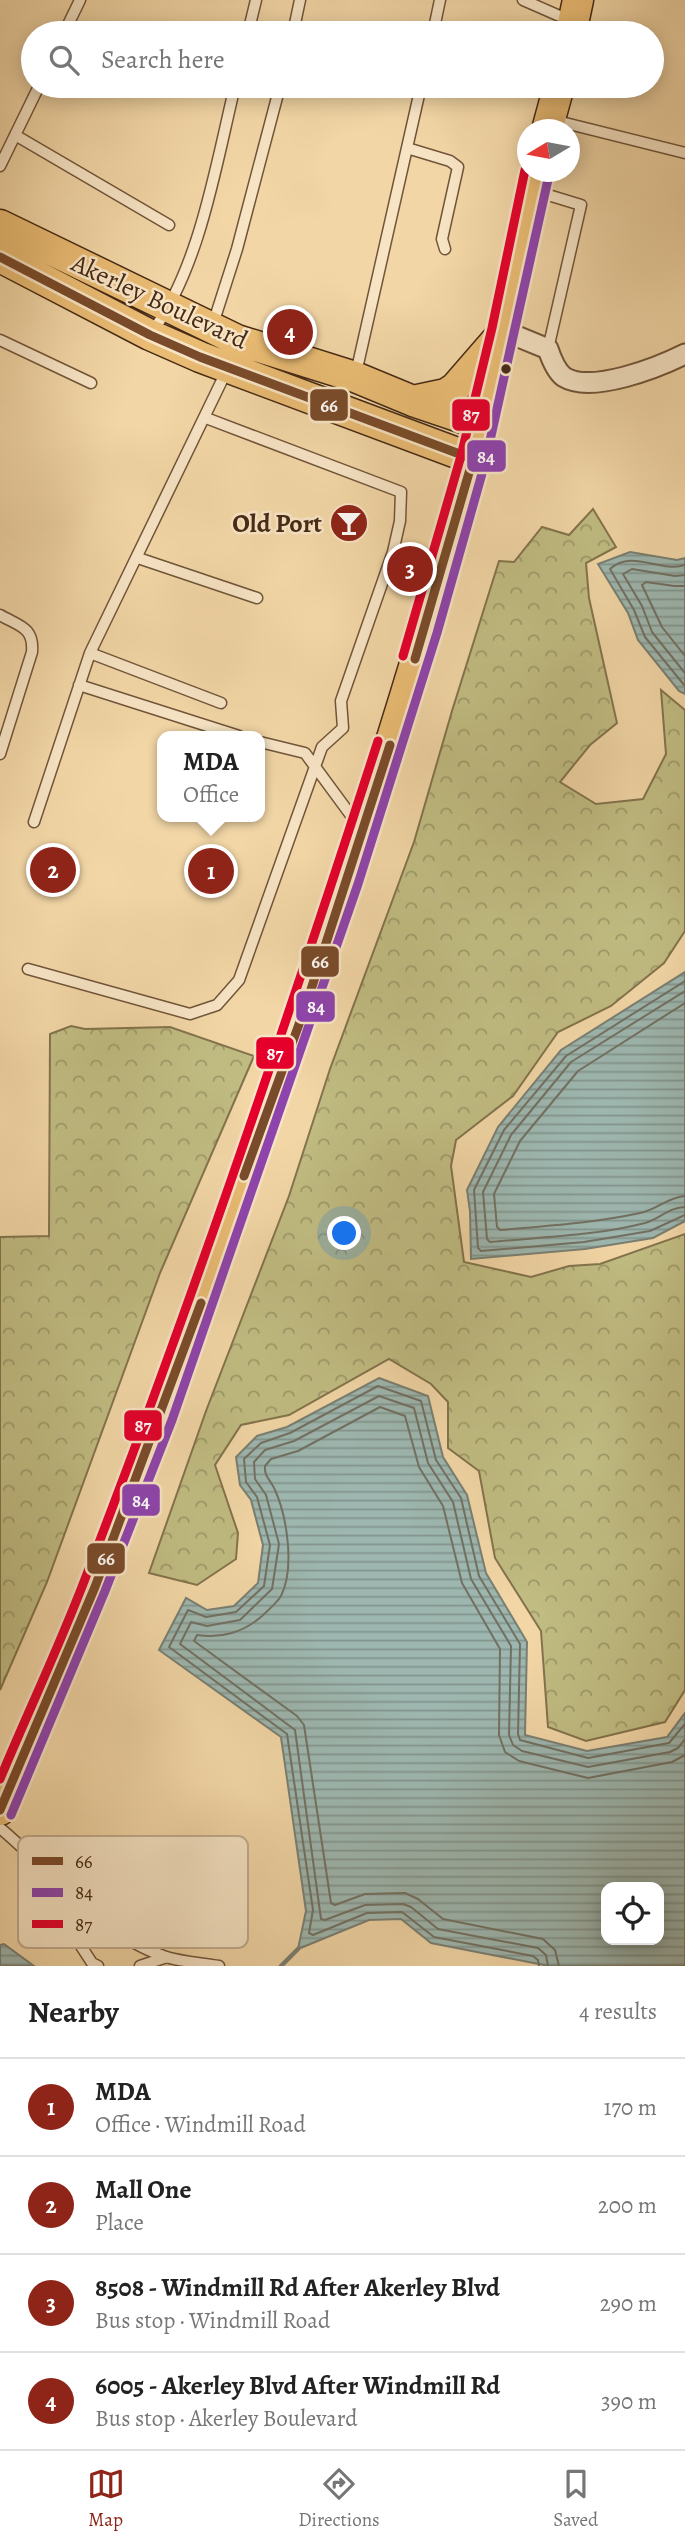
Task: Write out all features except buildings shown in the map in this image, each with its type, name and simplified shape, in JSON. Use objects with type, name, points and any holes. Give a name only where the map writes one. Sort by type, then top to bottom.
[{"type":"main road","points":[[549,119],[556,98]]},
{"type":"main road","points":[[0,1810],[95,1587],[182,1358],[306,1005],[390,746],[473,459],[504,331],[534,182]]},
{"type":"main road","name":"Akerley Boulevard","points":[[0,225],[169,309],[219,348],[473,459]]},
{"type":"main road","name":"Akerley Boulevard","points":[[0,257],[150,335],[355,377],[413,401],[481,424]]},
{"type":"main road","points":[[413,401],[446,394],[456,388],[504,331]]},
{"type":"street","points":[[504,331],[548,349],[556,368],[564,377],[593,384],[667,363],[685,354]]},
{"type":"lane","points":[[70,21],[80,0]]},
{"type":"lane","points":[[251,21],[256,0]]},
{"type":"lane","points":[[296,21],[300,0]]},
{"type":"lane","points":[[436,21],[440,0]]},
{"type":"lane","points":[[523,0],[574,18]]},
{"type":"lane","points":[[1,161],[33,98]]},
{"type":"lane","points":[[150,335],[169,309],[186,267],[215,177],[232,98]]},
{"type":"lane","points":[[34,822],[90,653],[206,418],[237,249],[277,98]]},
{"type":"lane","points":[[355,377],[418,98]]},
{"type":"lane","points":[[580,131],[685,153]]},
{"type":"lane","points":[[15,135],[169,225]]},
{"type":"lane","points":[[407,148],[450,161],[458,167],[442,239],[445,249]]},
{"type":"lane","points":[[536,182],[581,205],[548,349]]},
{"type":"lane","points":[[0,340],[91,383]]},
{"type":"lane","points":[[28,969],[190,1014],[216,1005],[239,980],[322,747],[343,728],[341,701],[393,552],[400,520],[401,492],[206,418]]},
{"type":"lane","points":[[138,558],[257,598]]},
{"type":"lane","points":[[0,615],[30,632],[33,639],[32,652],[0,754]]},
{"type":"lane","points":[[90,653],[221,703]]},
{"type":"lane","points":[[79,685],[223,731]]},
{"type":"lane","points":[[265,743],[304,753],[362,831]]},
{"type":"lane","points":[[0,1828],[18,1843]]},
{"type":"lane","points":[[82,1948],[92,1963],[98,1966]]},
{"type":"lane","points":[[146,1948],[167,1957],[219,1966]]},
{"type":"lane","points":[[140,1966],[167,1957]]},
{"type":"green space","points":[[593,509],[616,547],[586,563],[589,598],[617,723],[590,745],[560,782],[596,804],[643,799],[666,754],[661,690],[685,710],[685,931],[664,963],[611,1006],[558,1032],[513,1096],[456,1140],[451,1166],[464,1262],[531,1277],[569,1266],[600,1264],[685,1234],[685,1690],[665,1722],[586,1741],[548,1727],[541,1631],[495,1558],[479,1471],[448,1448],[448,1402],[431,1384],[389,1359],[289,1415],[241,1425],[215,1465],[238,1533],[236,1559],[197,1585],[149,1573],[206,1411],[289,1196],[330,1069],[414,842],[499,561],[514,562],[542,527],[569,535]]},
{"type":"green space","points":[[71,1026],[85,1029],[170,1027],[254,1056],[160,1273],[47,1582],[0,1690],[0,1237],[49,1236],[50,1034]]},
{"type":"water","points":[[630,552],[677,560],[685,558],[685,694],[679,691],[638,640],[628,613],[598,564]]},
{"type":"water","points":[[685,972],[685,1221],[653,1238],[585,1249],[471,1259],[467,1190],[498,1127],[561,1050]]},
{"type":"water","points":[[379,1378],[428,1396],[443,1457],[467,1495],[486,1573],[527,1642],[525,1735],[587,1751],[667,1737],[685,1713],[685,1966],[549,1966],[431,1943],[401,1919],[369,1920],[298,1949],[306,1911],[281,1737],[159,1650],[186,1598],[207,1610],[234,1606],[258,1583],[263,1545],[251,1500],[240,1485],[236,1457],[257,1436],[287,1427]]},
{"type":"water","points":[[4,1944],[34,1966],[0,1966],[0,1945]]},
{"type":"waterway","points":[[281,1966],[298,1949]]},
{"type":"transit line","name":"87","points":[[403,656],[461,456],[492,328],[522,182]]},
{"type":"transit line","name":"84","points":[[11,1815],[105,1591],[172,1420],[358,884],[437,633],[485,463],[547,182]]},
{"type":"transit line","name":"66","points":[[0,257],[150,335],[200,357],[473,459],[415,659]]},
{"type":"transit line","name":"87","points":[[0,1779],[75,1604],[201,1267],[274,1057],[378,741]]},
{"type":"transit line","name":"66","points":[[244,1176],[306,1005],[390,745]]},
{"type":"transit line","name":"66","points":[[0,1810],[95,1587],[201,1303]]},
{"type":"place","name":"6005 - Akerley Blvd After Windmill Rd","points":[[290,332]]},
{"type":"place","name":"Old Port","points":[[349,523]]},
{"type":"place","name":"8508 - Windmill Rd After Akerley Blvd","points":[[410,569]]},
{"type":"place","name":"Mall One","points":[[53,870]]},
{"type":"place","name":"MDA","points":[[211,871]]}]
